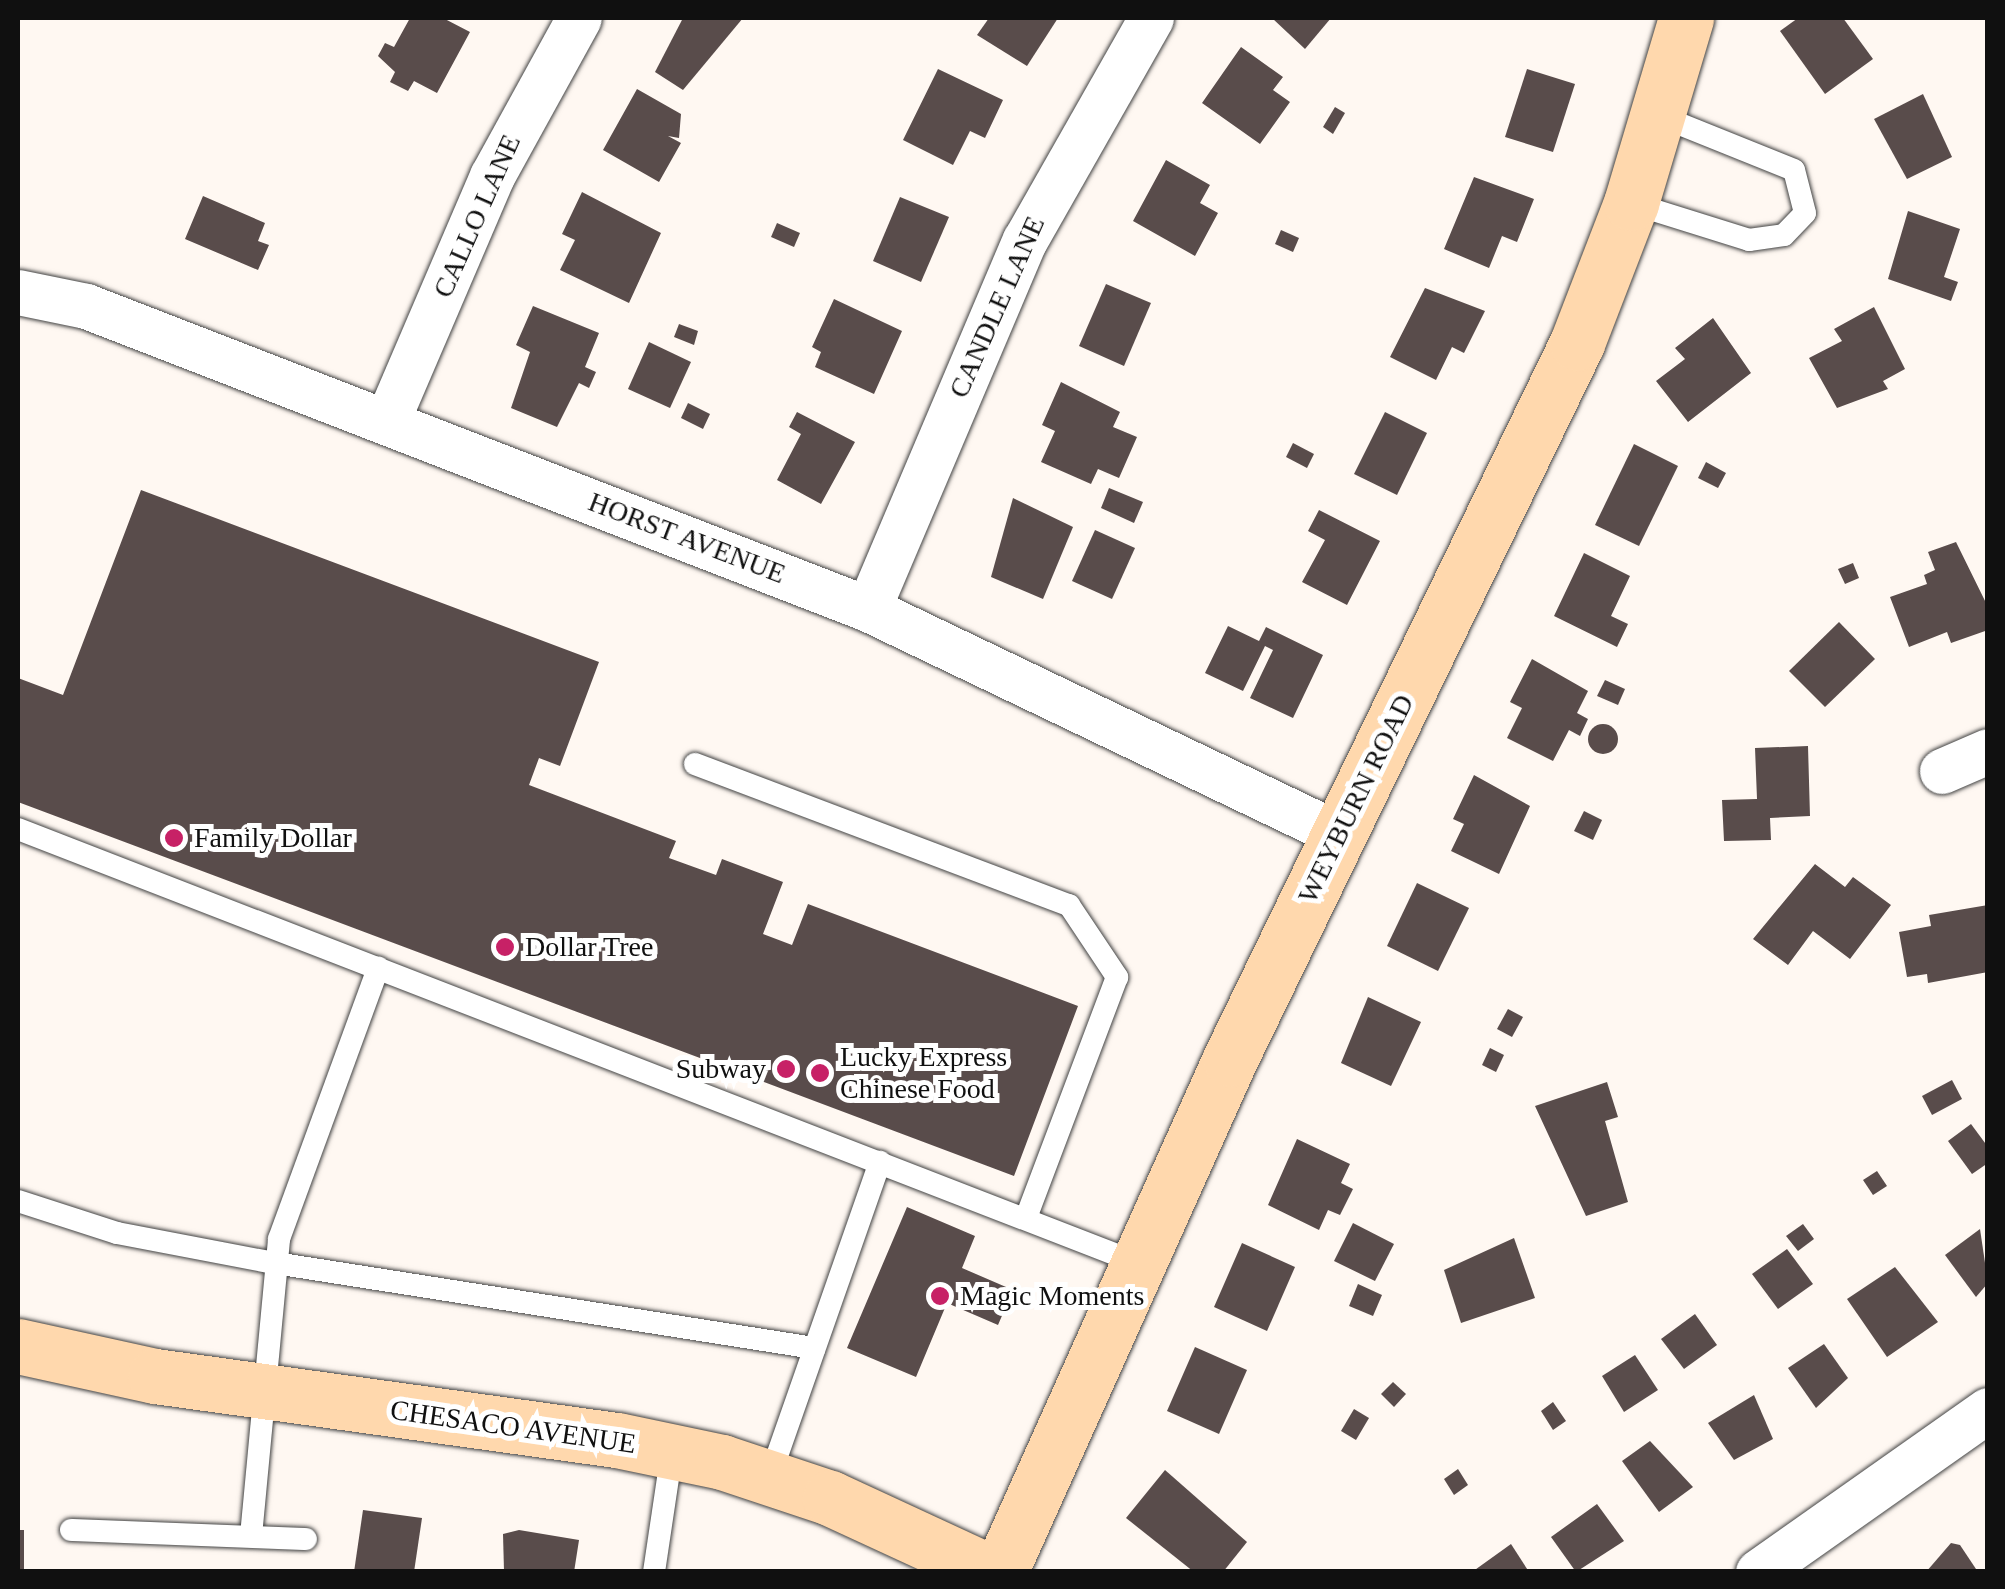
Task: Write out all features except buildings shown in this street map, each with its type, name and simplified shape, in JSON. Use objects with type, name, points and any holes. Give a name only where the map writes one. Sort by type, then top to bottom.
[{"type":"street","name":"CALLO LANE","points":[[387,421],[492,176],[579,18]]},
{"type":"street","name":"CANDLE LANE","points":[[868,609],[1025,240],[1151,18]]},
{"type":"street","name":"WEYBURN ROAD","points":[[1000,1572],[1136,1262],[1338,834],[1544,414],[1632,203],[1686,18]]},
{"type":"street","name":"HORST AVENUE","points":[[18,292],[86,306],[868,609],[1338,834]]},
{"type":"street","points":[[1942,771],[1988,751]]},
{"type":"street","name":"CHESACO AVENUE","points":[[18,1346],[259,1392],[672,1451],[770,1476],[990,1572]]},
{"type":"street","points":[[1758,1572],[1988,1410]]},
{"type":"lane","points":[[1632,203],[1749,240],[1784,235],[1805,214],[1794,170],[1660,116]]},
{"type":"lane","points":[[695,764],[1069,905],[1117,977],[1026,1218]]},
{"type":"lane","points":[[18,830],[1136,1262]]},
{"type":"lane","points":[[251,1536],[259,1392],[275,1263],[378,968]]},
{"type":"lane","points":[[770,1476],[880,1162]]},
{"type":"lane","points":[[18,1200],[117,1233],[275,1263],[814,1348]]},
{"type":"lane","points":[[654,1572],[672,1451]]},
{"type":"lane","points":[[71,1530],[306,1539]]},
{"type":"place","name":"Family Dollar","points":[[174,838]]},
{"type":"place","name":"Dollar Tree","points":[[505,947]]},
{"type":"place","name":"Subway","points":[[786,1069]]},
{"type":"place","name":"Lucky Express Chinese Food","points":[[820,1073]]},
{"type":"place","name":"Magic Moments","points":[[940,1296]]}]
